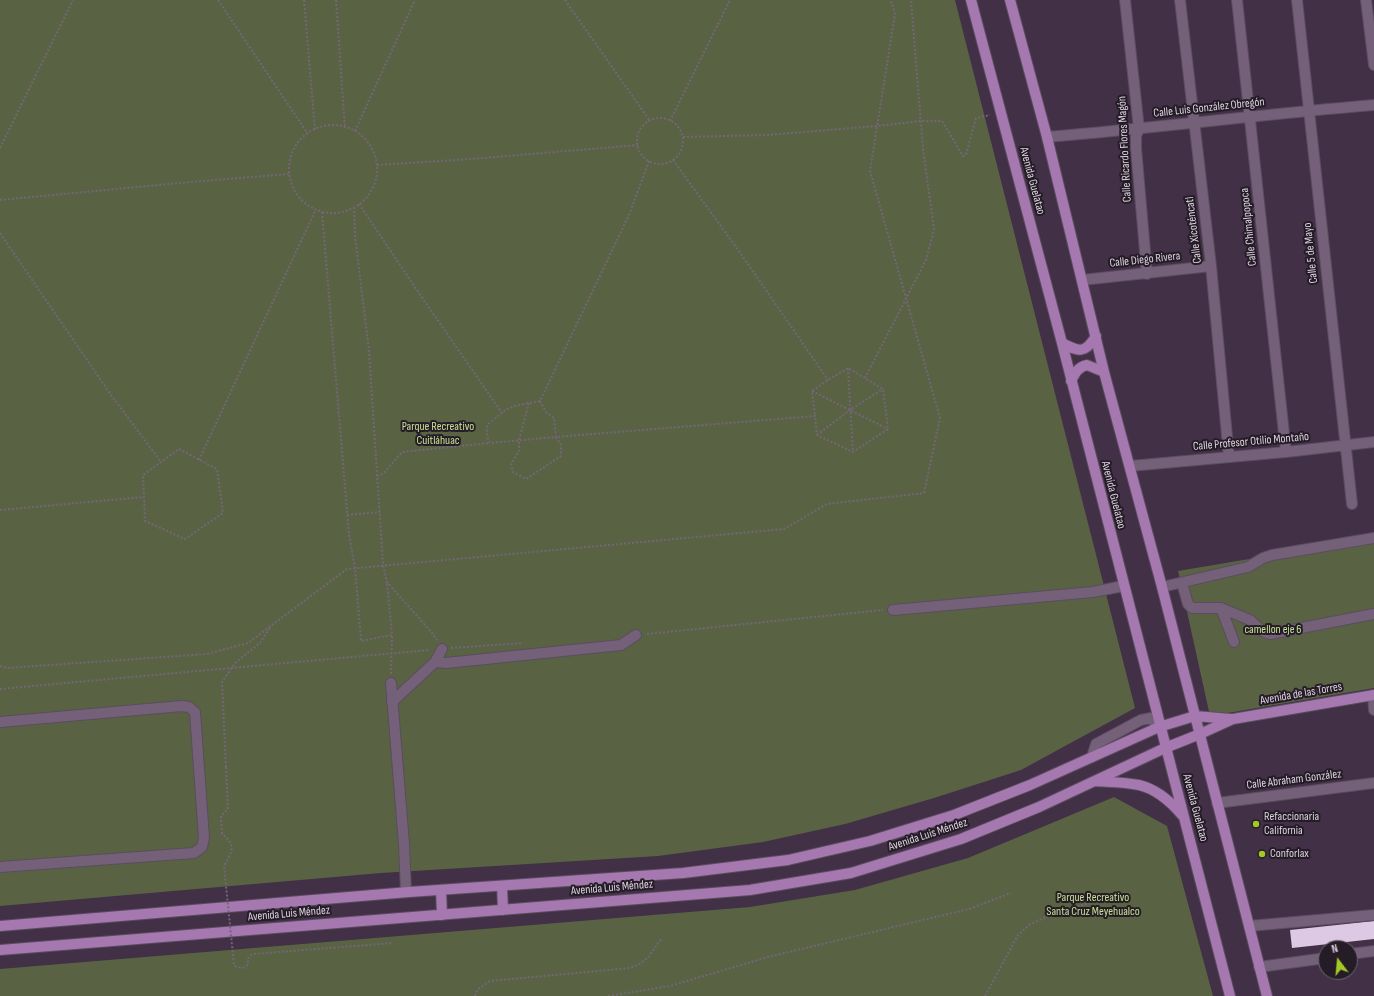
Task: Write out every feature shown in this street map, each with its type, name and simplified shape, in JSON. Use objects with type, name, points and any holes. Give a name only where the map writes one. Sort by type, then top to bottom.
[{"type":"main road","name":"Avenida Guelatao","points":[[971,0],[1062,343],[1159,727],[1184,817],[1230,996]]},
{"type":"main road","name":"Avenida Guelatao","points":[[1010,0],[1047,137],[1104,372],[1162,587],[1267,996]]},
{"type":"main road","points":[[1062,343],[1076,350],[1084,350],[1090,346],[1096,336]]},
{"type":"main road","points":[[1071,381],[1076,371],[1087,365],[1104,372]]},
{"type":"main road","name":"Avenida de las Torres","points":[[1195,716],[1233,719],[1373,695]]},
{"type":"main road","name":"Avenida Luis Méndez","points":[[0,926],[406,892],[683,874],[788,860],[870,841],[954,815],[1030,785],[1159,727],[1195,716]]},
{"type":"main road","name":"Avenida de las Torres","points":[[1200,734],[1233,719]]},
{"type":"main road","name":"Avenida Luis Méndez","points":[[0,950],[750,890],[851,873],[961,839],[1039,806],[1165,748],[1200,734]]},
{"type":"main road","points":[[1095,781],[1139,785],[1150,789],[1170,802],[1184,817]]},
{"type":"main road","points":[[502,886],[503,910]]},
{"type":"main road","points":[[441,890],[442,915]]},
{"type":"street","name":"Calle Ricardo Flores Magón","points":[[1125,0],[1139,129],[1136,136],[1136,148],[1147,274]]},
{"type":"street","name":"Calle Xicoténcatl","points":[[1180,0],[1211,266],[1229,457]]},
{"type":"street","name":"Calle Chimalpopoca","points":[[1237,0],[1286,452]]},
{"type":"street","name":"Calle 5 de Mayo","points":[[1297,0],[1352,504]]},
{"type":"street","points":[[1366,0],[1374,65]]},
{"type":"street","name":"Calle Luis González Obregón","points":[[1047,137],[1139,129],[1374,104]]},
{"type":"street","name":"Calle Diego Rivera","points":[[1082,280],[1211,266]]},
{"type":"street","name":"Calle Profesor Otilio Montaño","points":[[1130,466],[1286,452],[1374,442]]},
{"type":"street","points":[[1162,587],[1248,568],[1263,558],[1272,555],[1374,538]]},
{"type":"street","points":[[1182,583],[1188,604],[1192,608],[1221,608],[1250,620],[1262,631],[1270,634],[1374,614]]},
{"type":"street","points":[[893,610],[1093,592],[1123,586]]},
{"type":"street","points":[[1221,608],[1234,642]]},
{"type":"street","points":[[435,662],[446,663],[622,645],[636,635]]},
{"type":"street","points":[[392,702],[435,662],[442,649]]},
{"type":"street","points":[[391,683],[404,844],[406,892]]},
{"type":"street","points":[[1373,695],[1374,710]]},
{"type":"street","points":[[0,722],[182,706],[189,707],[195,712],[204,838],[202,847],[194,853],[0,867]]},
{"type":"street","name":"Calle Abraham González","points":[[1217,803],[1374,783]]},
{"type":"street","points":[[1249,926],[1374,915]]},
{"type":"street","points":[[1358,953],[1374,951]]},
{"type":"street","points":[[1260,967],[1318,959]]},
{"type":"path","points":[[0,148],[73,0]]},
{"type":"path","points":[[218,0],[308,134]]},
{"type":"path","points":[[304,0],[315,130]]},
{"type":"path","points":[[336,0],[345,128]]},
{"type":"path","points":[[355,131],[415,0]]},
{"type":"path","points":[[564,0],[650,121]]},
{"type":"path","points":[[670,121],[730,0]]},
{"type":"path","points":[[0,666],[7,668],[207,654],[248,643],[347,569],[784,529],[827,504],[924,493],[940,418],[870,171],[895,14],[892,3],[889,0]]},
{"type":"path","points":[[866,378],[926,260],[934,229],[923,148],[911,0]]},
{"type":"path","points":[[683,137],[766,135],[921,121],[942,121],[963,156],[966,155],[976,118],[1001,113]]},
{"type":"path","points":[[656,119],[670,121],[680,130],[683,137],[681,150],[678,156],[673,160],[661,164],[649,161],[643,157],[638,145],[638,138],[640,131],[650,121],[656,119]]},
{"type":"path","points":[[326,126],[341,126],[355,131],[366,140],[374,152],[377,165],[376,179],[371,192],[359,204],[349,210],[336,213],[322,212],[309,206],[298,196],[291,182],[289,168],[292,153],[300,140],[308,134],[326,126]]},
{"type":"path","points":[[377,165],[638,145]]},
{"type":"path","points":[[673,160],[741,254],[828,380]]},
{"type":"path","points":[[540,401],[629,216],[649,161]]},
{"type":"path","points":[[0,200],[290,174]]},
{"type":"path","points":[[359,204],[420,296],[502,413]]},
{"type":"path","points":[[354,207],[355,236],[369,351],[383,565],[387,582],[392,635],[391,683]]},
{"type":"path","points":[[199,460],[316,209]]},
{"type":"path","points":[[322,212],[347,515],[355,568],[361,641],[392,635]]},
{"type":"path","points":[[0,233],[111,395],[161,462]]},
{"type":"path","points":[[812,391],[848,368]]},
{"type":"path","points":[[848,368],[883,389]]},
{"type":"path","points":[[848,368],[853,452]]},
{"type":"path","points":[[817,435],[850,410],[883,389]]},
{"type":"path","points":[[883,389],[888,430]]},
{"type":"path","points":[[812,391],[888,430]]},
{"type":"path","points":[[812,391],[817,435]]},
{"type":"path","points":[[490,443],[487,425],[507,409],[518,405],[540,401]]},
{"type":"path","points":[[529,403],[519,440],[519,451],[511,464],[513,472],[526,479],[561,456],[561,445],[556,437],[554,418],[546,412],[540,401]]},
{"type":"path","points":[[377,476],[383,474],[402,452],[519,440],[815,416]]},
{"type":"path","points":[[853,452],[888,430]]},
{"type":"path","points":[[817,435],[853,452]]},
{"type":"path","points":[[179,449],[199,460],[217,469],[223,513],[185,539],[146,520],[143,475],[179,449]]},
{"type":"path","points":[[0,510],[144,497]]},
{"type":"path","points":[[347,515],[380,512]]},
{"type":"path","points":[[387,582],[433,634],[442,649]]},
{"type":"path","points":[[273,624],[260,643],[236,662],[222,682],[228,809],[221,816],[220,825],[222,834],[232,845],[232,853],[224,866],[234,965],[238,968],[244,967],[248,963],[249,956],[253,954],[393,942]]},
{"type":"path","points":[[608,996],[670,986],[768,957],[969,909],[1011,894]]},
{"type":"path","points":[[986,996],[1018,935],[1029,925],[1048,916],[1095,901],[1104,894]]},
{"type":"path","points":[[475,996],[478,990],[490,981],[630,968],[641,964],[647,959],[661,939]]},
{"type":"green space","name":"Parque Recreativo Cuitláhuac","points":[[0,0],[955,0],[1135,708],[1021,770],[934,798],[845,824],[763,842],[658,856],[381,873],[0,906]]},
{"type":"green space","name":"camellon eje 6","points":[[1374,538],[1374,688],[1210,716],[1178,571]]},
{"type":"green space","name":"Parque Recreativo Santa Cruz Meyehualco","points":[[1114,797],[1167,826],[1213,996],[0,996],[0,969],[750,907],[855,890],[968,858]]},
{"type":"building","points":[[1374,921],[1374,939],[1358,941],[1318,940],[1318,945],[1292,948],[1290,930]]},
{"type":"place","name":"Refaccionaria California","points":[[1256,824]]},
{"type":"place","name":"Conforlax","points":[[1262,854]]}]
